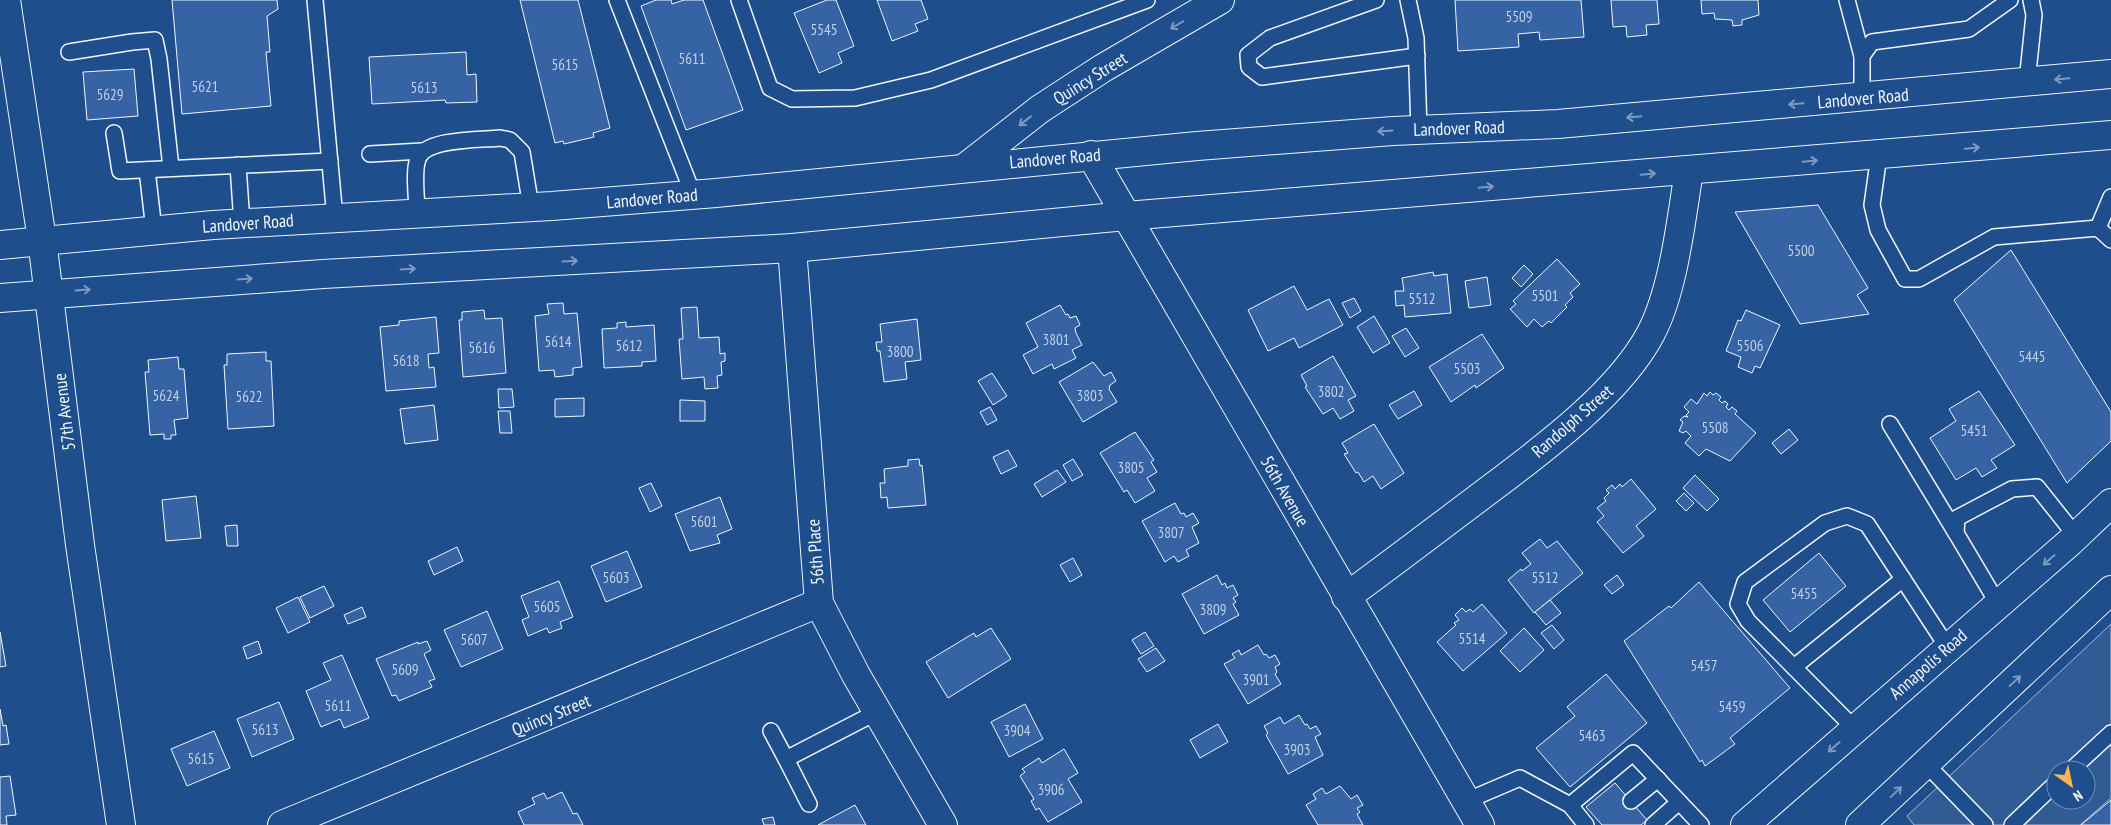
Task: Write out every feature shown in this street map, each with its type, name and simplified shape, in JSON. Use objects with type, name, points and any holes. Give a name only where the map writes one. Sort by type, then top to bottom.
[{"type":"main road","name":"57th Avenue","points":[[6,0],[50,293],[82,555],[121,825]]},
{"type":"main road","name":"Quincy Street","points":[[967,166],[1040,109],[1103,68],[1220,0]]},
{"type":"main road","name":"Landover Road","points":[[0,245],[154,230],[531,207],[693,194],[1091,155],[1419,130],[1558,124],[2111,74]]},
{"type":"main road","points":[[0,298],[333,273],[792,248],[1126,216],[2111,135]]},
{"type":"main road","name":"56th Avenue","points":[[1091,155],[1480,825]]},
{"type":"main road","name":"Randolph Street","points":[[1346,597],[1394,563],[1516,469],[1623,376],[1652,331],[1664,299],[1677,245],[1689,171]]},
{"type":"main road","name":"56th Place","points":[[792,248],[819,603],[877,712],[943,825]]},
{"type":"main road","name":"Annapolis Road","points":[[1745,825],[2076,536],[2111,503]]},
{"type":"main road","points":[[1871,821],[1926,764],[2108,599]]},
{"type":"main road","name":"Quincy Street","points":[[282,825],[819,603]]},
{"type":"lane","points":[[315,0],[336,218]]},
{"type":"lane","points":[[617,0],[693,194]]},
{"type":"lane","points":[[739,0],[770,88],[792,98],[855,98],[931,80],[1147,0]]},
{"type":"lane","points":[[1376,0],[1270,38],[1248,56],[1249,67],[1262,77],[1416,56]]},
{"type":"lane","points":[[1408,0],[1416,38],[1419,130]]},
{"type":"lane","points":[[1847,0],[1862,56],[1862,98]]},
{"type":"lane","points":[[1862,56],[1872,42],[1969,29],[2010,0]]},
{"type":"lane","points":[[2027,82],[2034,15],[2031,0]]},
{"type":"lane","points":[[69,52],[155,40],[159,59],[171,168]]},
{"type":"lane","points":[[114,133],[120,171],[330,161]]},
{"type":"lane","points":[[370,154],[422,151],[436,144],[500,138],[510,140],[522,152],[531,207]]},
{"type":"lane","points":[[416,213],[417,160],[422,151]]},
{"type":"lane","points":[[1879,155],[1872,205],[1878,230],[1905,279],[1920,279],[1994,237],[2098,228],[2111,240]]},
{"type":"lane","points":[[238,165],[242,224]]},
{"type":"lane","points":[[147,170],[154,230]]},
{"type":"lane","points":[[2098,228],[2111,197]]},
{"type":"lane","points":[[1890,424],[1998,604]]},
{"type":"lane","points":[[1956,533],[1957,518],[2012,489],[2038,487],[2076,536]]},
{"type":"lane","points":[[1855,729],[1748,621],[1738,604],[1745,582],[1825,522],[1847,516],[1867,524],[1948,648]]},
{"type":"lane","points":[[1794,667],[1902,579]]},
{"type":"lane","points":[[786,759],[877,712]]},
{"type":"lane","points":[[771,731],[809,804]]},
{"type":"lane","points":[[2082,760],[2111,733]]},
{"type":"lane","points":[[1570,805],[1633,753],[1701,825]]},
{"type":"lane","points":[[1926,764],[1985,825]]},
{"type":"lane","points":[[1466,801],[1520,778],[1570,805],[1586,825]]},
{"type":"lane","points":[[1631,801],[1658,779]]},
{"type":"lane","points":[[2012,825],[2046,793]]},
{"type":"lane","points":[[1652,825],[1680,802]]},
{"type":"shaded area","points":[[2111,624],[2111,798],[2080,825],[1914,825],[1907,816]]},
{"type":"building","points":[[172,0],[277,0],[278,9],[267,16],[270,52],[266,52],[271,106],[182,114]]},
{"type":"building","points":[[520,0],[578,0],[610,128],[593,133],[594,137],[564,144],[563,141],[555,143]]},
{"type":"building","points":[[656,0],[671,0],[672,4],[684,0],[703,0],[743,110],[686,130],[641,6]]},
{"type":"building","points":[[827,0],[836,0],[854,46],[838,53],[842,63],[819,73],[794,13]]},
{"type":"building","points":[[877,0],[921,0],[928,19],[915,24],[918,31],[892,41]]},
{"type":"building","points":[[1455,0],[1581,0],[1584,37],[1540,40],[1539,32],[1518,34],[1519,47],[1458,51]]},
{"type":"building","points":[[1611,0],[1657,0],[1659,24],[1646,25],[1647,35],[1627,37],[1626,26],[1613,27]]},
{"type":"building","points":[[1701,0],[1758,0],[1759,15],[1742,20],[1742,25],[1733,26],[1732,20],[1715,19],[1714,13],[1702,14]]},
{"type":"building","points":[[466,52],[467,75],[476,74],[477,102],[446,103],[445,100],[372,104],[369,57]]},
{"type":"building","points":[[134,69],[138,116],[87,120],[83,72]]},
{"type":"building","points":[[1818,205],[1868,288],[1857,295],[1869,314],[1800,324],[1735,212]]},
{"type":"building","points":[[2011,250],[2111,412],[2111,441],[2067,483],[1954,300]]},
{"type":"building","points":[[1557,259],[1580,284],[1570,293],[1573,297],[1565,305],[1567,307],[1551,323],[1549,321],[1542,327],[1534,319],[1527,327],[1510,309],[1516,304],[1513,301]]},
{"type":"building","points":[[1524,265],[1533,274],[1521,287],[1512,278]]},
{"type":"building","points":[[1433,272],[1434,276],[1447,274],[1451,313],[1405,317],[1404,305],[1396,306],[1395,291],[1404,291],[1402,278]]},
{"type":"building","points":[[1487,277],[1491,305],[1469,308],[1465,281]]},
{"type":"building","points":[[1294,286],[1307,310],[1329,299],[1343,325],[1299,348],[1294,338],[1268,351],[1248,310]]},
{"type":"building","points":[[1354,298],[1361,311],[1350,318],[1342,303]]},
{"type":"building","points":[[563,303],[564,314],[577,313],[582,367],[573,368],[573,375],[555,377],[554,370],[539,371],[535,316],[549,314],[547,304]]},
{"type":"building","points":[[1060,305],[1070,318],[1076,316],[1080,325],[1075,328],[1076,333],[1082,345],[1072,350],[1076,358],[1054,369],[1052,364],[1033,374],[1023,355],[1038,347],[1026,323]]},
{"type":"building","points":[[697,307],[699,338],[719,337],[720,354],[725,353],[725,361],[721,362],[722,375],[717,376],[718,388],[705,389],[704,377],[682,379],[679,339],[683,339],[681,308]]},
{"type":"building","points":[[484,310],[485,319],[502,318],[506,373],[463,377],[459,320],[462,320],[462,312]]},
{"type":"building","points":[[1746,310],[1780,325],[1760,368],[1755,366],[1752,373],[1738,367],[1741,357],[1726,351],[1738,320],[1741,321]]},
{"type":"building","points":[[1374,316],[1390,343],[1373,353],[1357,327]]},
{"type":"building","points":[[436,317],[439,353],[428,354],[429,368],[434,367],[436,387],[386,391],[380,327],[399,325],[399,321]]},
{"type":"building","points":[[917,319],[921,360],[905,362],[907,379],[884,382],[880,351],[877,351],[876,342],[882,342],[880,324]]},
{"type":"building","points":[[626,322],[626,327],[654,325],[656,361],[642,362],[642,366],[604,368],[602,329],[617,328],[617,323]]},
{"type":"building","points":[[1406,328],[1419,348],[1405,357],[1392,336]]},
{"type":"building","points":[[1482,334],[1504,368],[1476,388],[1475,385],[1451,402],[1429,367]]},
{"type":"building","points":[[266,352],[266,361],[271,361],[274,426],[228,429],[224,365],[227,365],[227,354]]},
{"type":"building","points":[[1333,356],[1356,396],[1348,400],[1354,411],[1340,419],[1333,408],[1323,414],[1305,387],[1307,386],[1301,375]]},
{"type":"building","points":[[178,357],[179,369],[184,369],[188,418],[174,420],[176,435],[171,435],[171,439],[164,439],[164,434],[150,435],[145,372],[149,372],[148,360]]},
{"type":"building","points":[[1093,362],[1104,376],[1111,372],[1116,381],[1110,385],[1109,389],[1117,402],[1083,422],[1059,382]]},
{"type":"building","points":[[992,373],[1007,396],[993,405],[978,381]]},
{"type":"building","points":[[498,389],[512,389],[514,407],[499,408]]},
{"type":"building","points":[[1414,391],[1422,405],[1398,419],[1389,405]]},
{"type":"building","points":[[1979,391],[2015,445],[1991,460],[1997,468],[1982,477],[1976,468],[1956,480],[1930,438],[1956,421],[1949,409]]},
{"type":"building","points":[[1710,392],[1713,395],[1716,393],[1721,397],[1719,400],[1722,403],[1725,401],[1728,404],[1726,407],[1729,410],[1732,407],[1737,411],[1735,414],[1756,433],[1730,461],[1706,449],[1699,456],[1685,443],[1691,436],[1686,431],[1683,433],[1679,431],[1683,422],[1680,420],[1684,416],[1688,417],[1686,415],[1689,412],[1684,407],[1691,399],[1697,404],[1704,393],[1707,396]]},
{"type":"building","points":[[584,398],[584,416],[555,417],[555,399]]},
{"type":"building","points":[[680,400],[705,401],[705,421],[680,421]]},
{"type":"building","points":[[434,405],[438,440],[405,444],[400,409]]},
{"type":"building","points":[[990,407],[997,420],[987,425],[980,412]]},
{"type":"building","points":[[498,411],[510,411],[512,433],[500,433]]},
{"type":"building","points":[[1374,424],[1404,473],[1381,489],[1373,476],[1364,482],[1358,472],[1356,473],[1344,454],[1348,453],[1342,443]]},
{"type":"building","points":[[1789,429],[1798,440],[1781,454],[1772,443]]},
{"type":"building","points":[[1135,432],[1154,460],[1151,462],[1157,472],[1147,478],[1155,491],[1135,503],[1127,490],[1124,492],[1100,453]]},
{"type":"building","points":[[1008,450],[1017,466],[1001,474],[993,457]]},
{"type":"building","points":[[919,459],[920,466],[922,465],[926,505],[888,508],[887,497],[881,498],[880,483],[885,483],[884,469],[908,466],[908,460]]},
{"type":"building","points":[[1073,459],[1083,475],[1072,481],[1063,465]]},
{"type":"building","points":[[1057,470],[1066,482],[1042,497],[1034,484]]},
{"type":"building","points":[[1695,475],[1719,499],[1707,511],[1683,488]]},
{"type":"building","points":[[1631,479],[1656,509],[1636,526],[1644,536],[1623,553],[1597,522],[1604,516],[1597,508],[1606,501],[1604,498],[1609,493],[1606,490],[1612,485],[1615,489],[1620,484],[1622,487]]},
{"type":"building","points":[[651,483],[662,506],[650,512],[639,488]]},
{"type":"building","points":[[1684,493],[1694,503],[1686,511],[1676,501]]},
{"type":"building","points":[[196,496],[201,538],[166,541],[162,500]]},
{"type":"building","points":[[720,497],[732,529],[717,535],[720,543],[690,551],[675,514]]},
{"type":"building","points":[[1175,503],[1181,514],[1184,513],[1186,517],[1193,513],[1199,523],[1192,527],[1199,543],[1186,550],[1189,556],[1178,562],[1174,556],[1165,562],[1142,521]]},
{"type":"building","points":[[237,525],[238,546],[227,546],[225,526]]},
{"type":"building","points":[[1540,539],[1547,548],[1557,541],[1583,573],[1534,613],[1508,580],[1521,569],[1522,571],[1531,564],[1522,553]]},
{"type":"building","points":[[457,547],[463,561],[434,575],[428,561]]},
{"type":"building","points":[[627,551],[642,587],[606,602],[591,566]]},
{"type":"building","points":[[1819,553],[1846,586],[1790,632],[1763,600]]},
{"type":"building","points":[[1073,558],[1082,575],[1070,582],[1060,565]]},
{"type":"building","points":[[1217,575],[1222,585],[1225,583],[1227,588],[1233,585],[1238,595],[1233,598],[1236,602],[1233,604],[1239,615],[1204,634],[1182,594]]},
{"type":"building","points":[[1617,575],[1624,585],[1612,594],[1604,585]]},
{"type":"building","points":[[559,581],[573,617],[560,622],[562,628],[549,633],[547,628],[528,636],[522,620],[529,617],[521,596]]},
{"type":"building","points":[[1699,582],[1790,688],[1730,738],[1735,744],[1705,766],[1702,760],[1700,762],[1624,641],[1669,606],[1671,608]]},
{"type":"building","points":[[324,586],[334,606],[310,618],[300,597]]},
{"type":"building","points":[[298,597],[310,622],[288,633],[276,608]]},
{"type":"building","points":[[1550,600],[1561,613],[1546,625],[1535,612]]},
{"type":"building","points":[[1482,604],[1507,633],[1463,671],[1437,642],[1456,625],[1454,623],[1459,620],[1455,615],[1462,608],[1466,612],[1470,609],[1473,612]]},
{"type":"building","points":[[362,607],[366,617],[348,624],[344,615]]},
{"type":"building","points":[[487,611],[503,649],[461,667],[444,630]]},
{"type":"building","points":[[1552,625],[1564,640],[1554,649],[1541,633]]},
{"type":"building","points":[[991,628],[1011,659],[948,698],[926,662],[974,633],[976,637]]},
{"type":"building","points":[[1524,628],[1544,650],[1520,672],[1500,651]]},
{"type":"building","points":[[0,632],[6,666],[0,667]]},
{"type":"building","points":[[1145,632],[1154,646],[1141,654],[1132,640]]},
{"type":"building","points":[[258,641],[262,653],[247,659],[243,647]]},
{"type":"building","points":[[427,641],[431,650],[424,654],[435,679],[429,681],[432,687],[399,701],[396,695],[392,696],[376,659],[418,642],[418,644]]},
{"type":"building","points":[[1258,645],[1264,655],[1266,654],[1269,658],[1275,655],[1280,664],[1275,667],[1277,672],[1275,674],[1281,684],[1248,704],[1224,664],[1235,658],[1232,654],[1239,650],[1241,655]]},
{"type":"building","points":[[1156,648],[1165,661],[1147,672],[1138,659]]},
{"type":"building","points":[[342,655],[369,718],[344,728],[340,719],[321,727],[306,691],[331,680],[323,663]]},
{"type":"building","points":[[1606,674],[1647,723],[1570,787],[1536,748],[1575,716],[1567,707]]},
{"type":"building","points":[[279,702],[294,739],[252,757],[237,719]]},
{"type":"building","points":[[1025,704],[1043,739],[1009,757],[991,722]]},
{"type":"building","points":[[0,709],[3,726],[6,725],[9,744],[0,745]]},
{"type":"building","points":[[1299,715],[1305,725],[1307,724],[1310,729],[1316,726],[1321,734],[1315,737],[1323,755],[1288,774],[1266,735],[1268,733],[1264,726],[1280,717],[1284,724]]},
{"type":"building","points":[[1218,724],[1228,742],[1200,758],[1190,740]]},
{"type":"building","points":[[214,731],[230,768],[187,786],[171,749]]},
{"type":"building","points":[[1064,749],[1078,773],[1068,779],[1082,802],[1048,822],[1039,808],[1036,810],[1031,801],[1034,799],[1020,776],[1025,772],[1022,769],[1039,758],[1042,763]]},
{"type":"building","points":[[10,776],[16,815],[6,816],[7,825],[0,825],[0,777]]},
{"type":"building","points":[[1615,783],[1647,820],[1641,825],[1602,825],[1586,807]]},
{"type":"building","points":[[1340,786],[1351,799],[1357,795],[1363,805],[1357,808],[1360,812],[1357,814],[1363,825],[1318,825],[1306,805],[1316,799],[1313,794],[1322,788],[1326,794]]},
{"type":"building","points":[[562,792],[573,814],[577,813],[583,825],[524,825],[518,812],[535,804],[532,798],[544,793],[547,799]]},
{"type":"building","points":[[2111,800],[2111,825],[2081,825]]},
{"type":"building","points":[[855,805],[866,825],[818,825]]},
{"type":"building","points":[[773,817],[775,825],[764,825],[762,819]]}]
